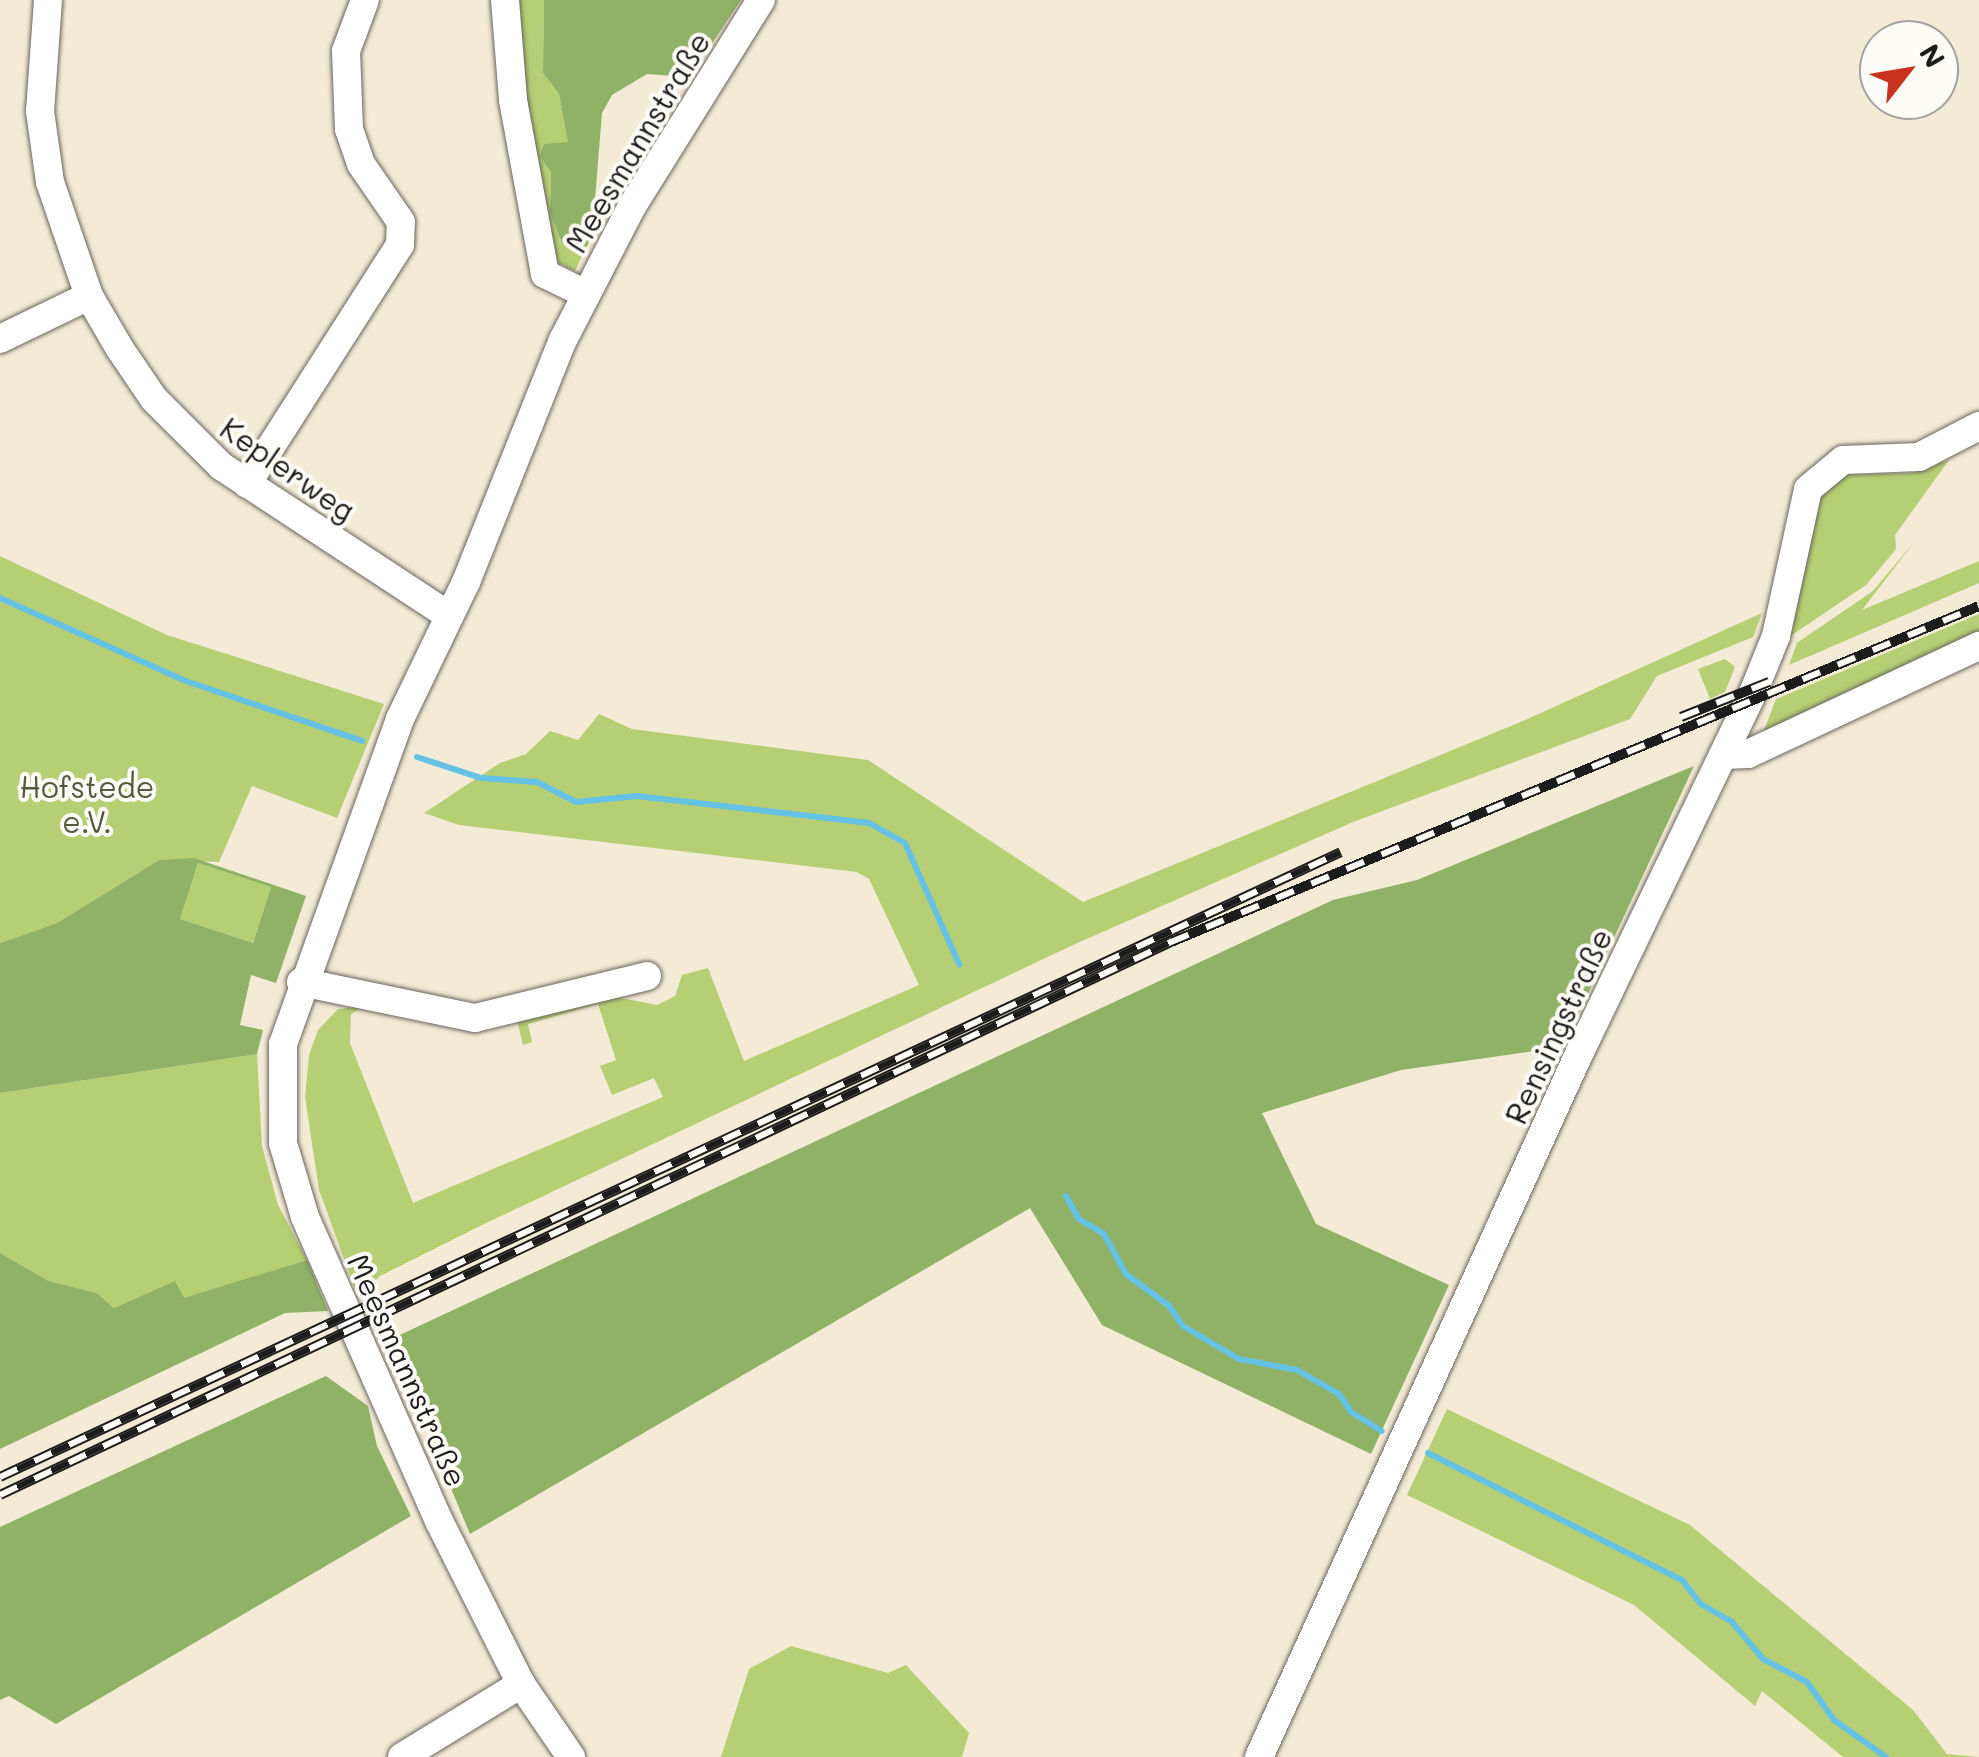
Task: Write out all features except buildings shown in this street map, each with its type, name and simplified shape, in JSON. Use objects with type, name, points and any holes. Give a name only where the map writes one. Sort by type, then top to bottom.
[{"type":"street","name":"Keplerweg","points":[[48,0],[40,111],[50,182],[89,296],[154,399],[198,446],[247,484],[449,616]]},
{"type":"street","points":[[247,484],[400,244],[401,222],[361,164],[349,128],[346,51],[366,0]]},
{"type":"street","points":[[505,0],[513,100],[546,274],[581,307]]},
{"type":"street","name":"Meesmannstraße","points":[[572,1757],[520,1684],[439,1521],[292,1181],[283,1143],[280,1073],[301,982],[400,719],[466,582],[581,307],[650,176],[761,0]]},
{"type":"street","points":[[0,339],[89,296]]},
{"type":"street","name":"Rensingstraße","points":[[1259,1757],[1776,636],[1798,514],[1818,476],[1855,457],[1920,457],[1979,426]]},
{"type":"street","points":[[1723,755],[1748,754],[1979,646]]},
{"type":"street","points":[[301,982],[475,1018],[647,976]]},
{"type":"street","points":[[402,1757],[520,1684]]},
{"type":"green space","points":[[512,0],[544,0],[543,73],[559,94],[569,143],[551,172],[550,213],[562,243],[583,254],[575,271],[551,259]]},
{"type":"green space","points":[[544,0],[741,0],[709,48],[703,45],[689,61],[696,67],[690,77],[647,74],[612,95],[602,113],[592,236],[583,254],[562,243],[550,213],[551,172],[540,156],[544,144],[568,142],[559,94],[543,73]]},
{"type":"green space","points":[[1949,460],[1895,535],[1896,549],[1866,585],[1789,637],[1808,525],[1823,490],[1847,475],[1912,473]]},
{"type":"green space","points":[[1915,541],[1862,610],[1979,561],[1979,583],[1789,665],[1797,643],[1873,591]]},
{"type":"green space","name":"Hofstede e.V.","points":[[0,556],[167,635],[384,704],[337,818],[252,786],[219,862],[159,860],[57,923],[0,943]]},
{"type":"green space","points":[[1762,613],[1753,637],[1657,676],[1630,719],[1353,822],[1073,945],[480,1226],[380,1276],[358,1297],[319,1190],[305,1097],[309,1055],[318,1030],[338,1009],[365,1006],[351,1014],[350,1043],[413,1203],[663,1097],[654,1078],[612,1095],[600,1066],[616,1060],[598,1004],[528,1024],[532,1042],[523,1045],[517,1020],[606,995],[657,1005],[675,996],[682,975],[708,968],[744,1061],[919,985],[869,879],[857,872],[459,825],[424,813],[500,763],[526,754],[550,731],[578,740],[599,714],[632,729],[868,760],[1083,902],[1523,721]]},
{"type":"green space","points":[[1979,614],[1979,633],[1763,733],[1776,699]]},
{"type":"green space","points":[[1725,659],[1735,667],[1725,692],[1710,699],[1698,669]]},
{"type":"green space","points":[[1694,766],[1563,1047],[1401,1070],[1262,1113],[1316,1224],[1449,1285],[1371,1454],[1102,1325],[1030,1208],[470,1534],[389,1340],[1333,900],[1417,880]]},
{"type":"green space","points":[[194,858],[306,896],[276,983],[251,975],[240,1025],[263,1030],[257,1054],[0,1093],[0,943],[57,923],[159,860]],"holes":[[[198,863],[271,887],[253,943],[180,919]]]},
{"type":"green space","points":[[198,863],[271,887],[253,943],[180,919]]},
{"type":"green space","points":[[257,1054],[262,1146],[278,1205],[307,1260],[184,1299],[174,1282],[114,1308],[97,1293],[49,1281],[0,1253],[0,1093]]},
{"type":"green space","points":[[0,1253],[49,1281],[97,1293],[114,1308],[175,1281],[184,1298],[307,1260],[328,1311],[285,1313],[0,1449]]},
{"type":"green space","points":[[326,1376],[368,1406],[377,1446],[411,1516],[56,1724],[9,1696],[0,1700],[0,1527]]},
{"type":"green space","points":[[1447,1409],[1690,1525],[1913,1710],[1947,1754],[1979,1757],[1843,1757],[1762,1691],[1755,1706],[1634,1605],[1407,1495]]},
{"type":"green space","points":[[791,1646],[888,1673],[906,1665],[969,1733],[962,1757],[721,1757],[749,1669]]},
{"type":"waterway","points":[[0,598],[183,680],[362,741]]},
{"type":"waterway","points":[[417,757],[481,778],[537,782],[576,802],[637,796],[869,823],[905,843],[959,964]]},
{"type":"waterway","points":[[1066,1196],[1079,1219],[1104,1234],[1126,1274],[1169,1306],[1183,1326],[1239,1359],[1297,1370],[1339,1394],[1351,1412],[1381,1431]]},
{"type":"waterway","points":[[1428,1453],[1682,1580],[1701,1604],[1732,1622],[1763,1659],[1807,1682],[1834,1720],[1886,1757]]},
{"type":"railway","points":[[0,1495],[1171,942],[1979,606]]},
{"type":"railway","points":[[1681,717],[1769,682]]},
{"type":"railway","points":[[0,1477],[1341,852]]}]
